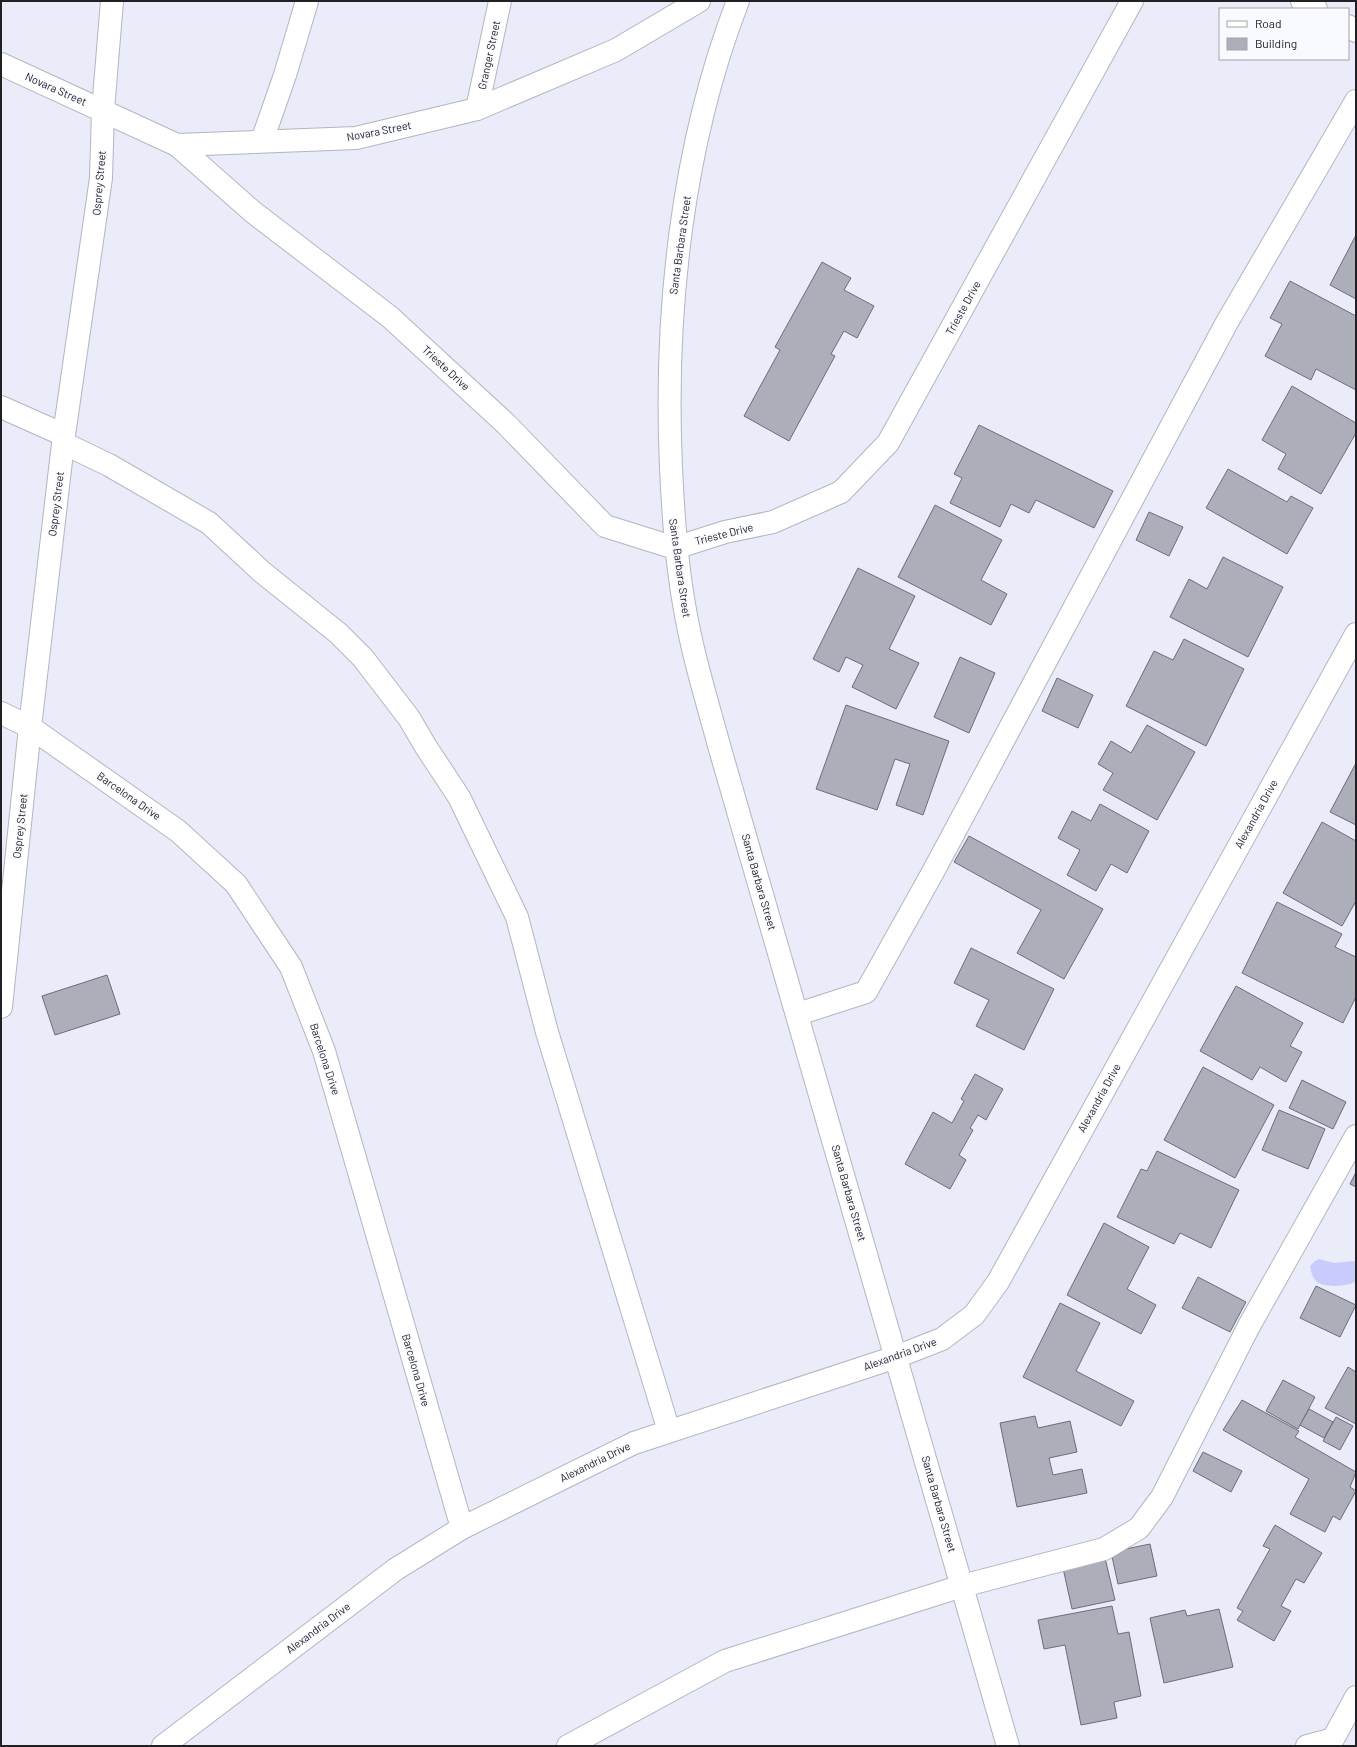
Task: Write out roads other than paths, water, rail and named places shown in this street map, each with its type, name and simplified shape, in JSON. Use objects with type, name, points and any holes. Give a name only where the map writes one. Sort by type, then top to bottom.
[{"type":"street","name":"Osprey Street","points":[[1,1007],[30,726],[63,439],[101,178],[103,110],[112,1]]},
{"type":"street","points":[[262,141],[285,75],[307,1]]},
{"type":"street","name":"Granger Street","points":[[477,109],[500,1]]},
{"type":"street","name":"Novara Street","points":[[1,64],[177,144],[356,138],[477,109],[616,50],[700,1]]},
{"type":"street","name":"Santa Barbara Street","points":[[738,1],[723,43],[699,133],[684,214],[673,293],[669,396],[675,548],[684,605],[720,749],[798,1014],[1008,1746]]},
{"type":"street","name":"Trieste Drive","points":[[177,144],[254,212],[390,317],[506,424],[605,526],[675,548],[725,532],[773,522],[841,492],[888,443],[1132,1]]},
{"type":"street","points":[[1302,1],[1314,8]]},
{"type":"street","points":[[798,1014],[866,992],[933,872],[1226,324],[1356,101]]},
{"type":"street","points":[[1,407],[63,439],[209,523],[262,572],[338,633],[363,658],[409,718],[459,797],[517,917],[547,1032],[669,1431]]},
{"type":"street","name":"Alexandria Drive","points":[[163,1746],[396,1569],[462,1528],[634,1443],[896,1357],[942,1339],[974,1315],[998,1282],[1356,634]]},
{"type":"street","name":"Barcelona Drive","points":[[1,713],[30,726],[178,831],[236,884],[291,966],[324,1051],[462,1528]]},
{"type":"street","points":[[568,1746],[725,1661],[962,1586],[1104,1549],[1138,1528],[1162,1497],[1249,1326],[1356,1136]]},
{"type":"street","points":[[1307,1746],[1339,1743],[1356,1697]]},
{"type":"water","points":[[1319,1259],[1334,1263],[1353,1261],[1356,1263],[1356,1281],[1348,1285],[1336,1286],[1329,1286],[1319,1283],[1314,1278],[1310,1266]]}]
